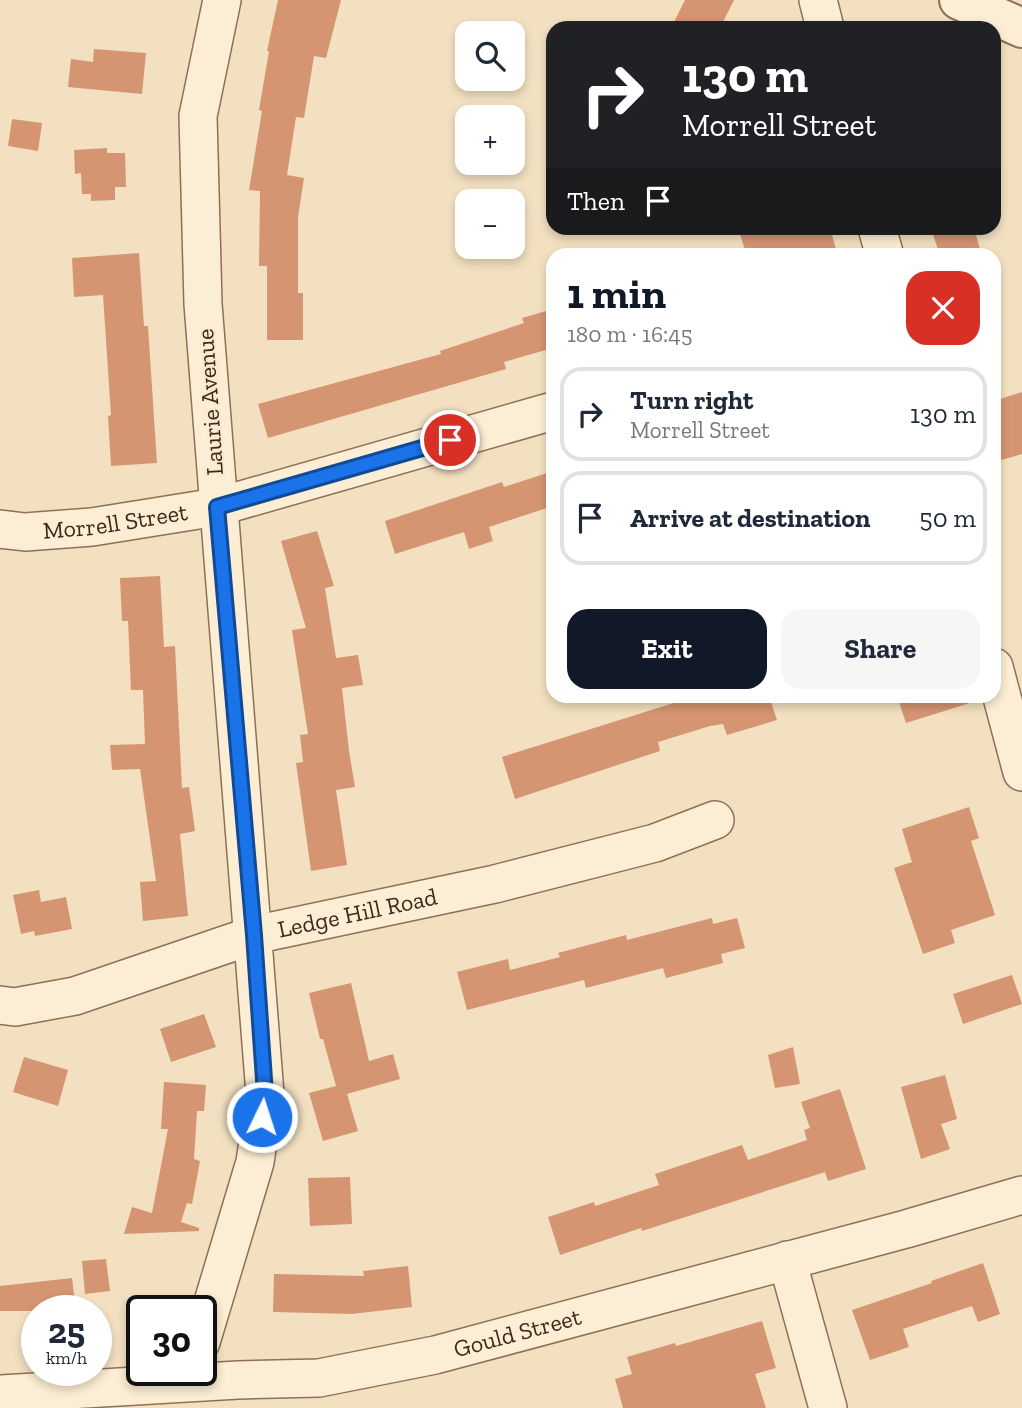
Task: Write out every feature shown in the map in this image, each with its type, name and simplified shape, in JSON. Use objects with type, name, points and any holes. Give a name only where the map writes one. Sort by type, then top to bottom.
[{"type":"street","name":"Laurie Avenue","points":[[215,1295],[255,1162],[265,1094],[203,304],[198,116],[222,0]]},
{"type":"street","points":[[818,0],[823,21]]},
{"type":"street","points":[[959,0],[1007,15]]},
{"type":"street","name":"Morrell Street","points":[[0,529],[25,532],[92,527],[217,507],[546,413]]},
{"type":"street","points":[[1001,693],[1022,772]]},
{"type":"street","name":"Ledge Hill Road","points":[[0,1005],[15,1007],[75,996],[254,935],[508,880],[655,843],[715,820]]},
{"type":"street","name":"Gould Street","points":[[0,1394],[188,1387],[319,1378],[435,1355],[1022,1195]]},
{"type":"street","points":[[787,1260],[828,1408]]},
{"type":"building","points":[[278,0],[341,0],[326,58],[314,56],[304,118],[296,117],[287,175],[304,178],[298,217],[298,293],[303,293],[303,340],[267,340],[267,266],[259,266],[260,191],[249,190],[262,111],[259,110],[267,51]]},
{"type":"building","points":[[685,0],[734,0],[724,21],[674,21]]},
{"type":"building","points":[[94,49],[146,53],[142,94],[68,87],[71,59],[93,62]]},
{"type":"building","points":[[12,119],[42,123],[38,151],[8,146]]},
{"type":"building","points":[[107,148],[107,153],[125,153],[126,187],[115,187],[115,200],[91,201],[91,194],[82,194],[81,173],[75,174],[74,150]]},
{"type":"building","points":[[740,235],[832,235],[836,248],[744,248]]},
{"type":"building","points":[[933,235],[976,235],[980,248],[937,248]]},
{"type":"building","points":[[139,253],[144,326],[148,326],[157,463],[111,466],[108,416],[111,415],[103,295],[74,297],[72,258]]},
{"type":"building","points":[[546,311],[546,350],[504,362],[506,369],[268,438],[258,404],[441,354],[440,351],[524,323],[522,318]]},
{"type":"building","points":[[1022,392],[1022,454],[1001,460],[1001,399]]},
{"type":"building","points":[[546,473],[546,508],[489,527],[493,541],[469,549],[464,532],[395,554],[385,521],[502,482],[504,487]]},
{"type":"building","points":[[317,531],[334,586],[325,588],[336,658],[358,655],[363,685],[342,688],[355,787],[336,790],[347,865],[311,871],[296,763],[303,762],[300,735],[308,734],[292,630],[306,628],[281,541]]},
{"type":"building","points":[[160,576],[164,647],[175,646],[182,788],[189,787],[195,831],[180,834],[188,916],[143,921],[140,882],[156,881],[140,769],[112,770],[110,745],[145,744],[143,690],[131,690],[128,621],[122,621],[120,578]]},
{"type":"building","points":[[674,703],[771,703],[777,720],[727,735],[723,724],[710,726],[658,742],[660,751],[515,799],[502,757]]},
{"type":"building","points":[[899,703],[970,703],[906,723]]},
{"type":"building","points":[[969,807],[979,838],[971,841],[995,915],[951,930],[955,943],[923,954],[894,868],[912,862],[902,829]]},
{"type":"building","points":[[39,890],[41,902],[66,897],[72,929],[35,936],[34,931],[21,934],[13,895]]},
{"type":"building","points":[[712,918],[713,924],[737,918],[745,948],[721,954],[723,963],[666,978],[663,968],[586,988],[584,980],[467,1010],[457,972],[508,959],[510,970],[560,957],[558,953],[626,935],[627,940]]},
{"type":"building","points":[[1012,975],[1022,1004],[963,1024],[953,994]]},
{"type":"building","points":[[351,983],[369,1061],[393,1054],[400,1079],[347,1094],[358,1131],[323,1141],[309,1093],[336,1086],[323,1039],[320,1039],[309,993]]},
{"type":"building","points":[[204,1014],[216,1047],[171,1062],[160,1029]]},
{"type":"building","points":[[793,1047],[800,1084],[775,1088],[768,1055]]},
{"type":"building","points":[[24,1057],[68,1070],[58,1106],[13,1092]]},
{"type":"building","points":[[945,1075],[957,1119],[941,1124],[950,1149],[921,1159],[901,1087]]},
{"type":"building","points":[[164,1082],[206,1085],[204,1111],[197,1111],[194,1159],[200,1161],[192,1204],[187,1203],[181,1222],[199,1228],[199,1231],[124,1234],[132,1207],[152,1213],[168,1129],[161,1129]]},
{"type":"building","points":[[840,1089],[866,1169],[828,1181],[825,1172],[560,1255],[548,1217],[594,1202],[595,1206],[659,1185],[655,1174],[742,1145],[748,1160],[807,1140],[804,1130],[810,1128],[801,1102]]},
{"type":"building","points":[[350,1177],[352,1224],[310,1226],[308,1178]]},
{"type":"building","points":[[106,1259],[110,1291],[85,1294],[82,1261]]},
{"type":"building","points":[[983,1263],[1000,1314],[978,1322],[972,1306],[903,1329],[909,1347],[870,1360],[852,1310]]},
{"type":"building","points":[[408,1266],[412,1307],[352,1314],[273,1312],[274,1274],[364,1276],[363,1271]]},
{"type":"building","points":[[72,1278],[74,1295],[21,1295],[21,1311],[0,1311],[0,1286]]},
{"type":"building","points":[[762,1321],[776,1368],[755,1374],[766,1408],[623,1408],[615,1379],[632,1374],[627,1357]]},
{"type":"route","points":[[262,1117],[265,1094],[254,935],[217,507],[450,440]]}]
